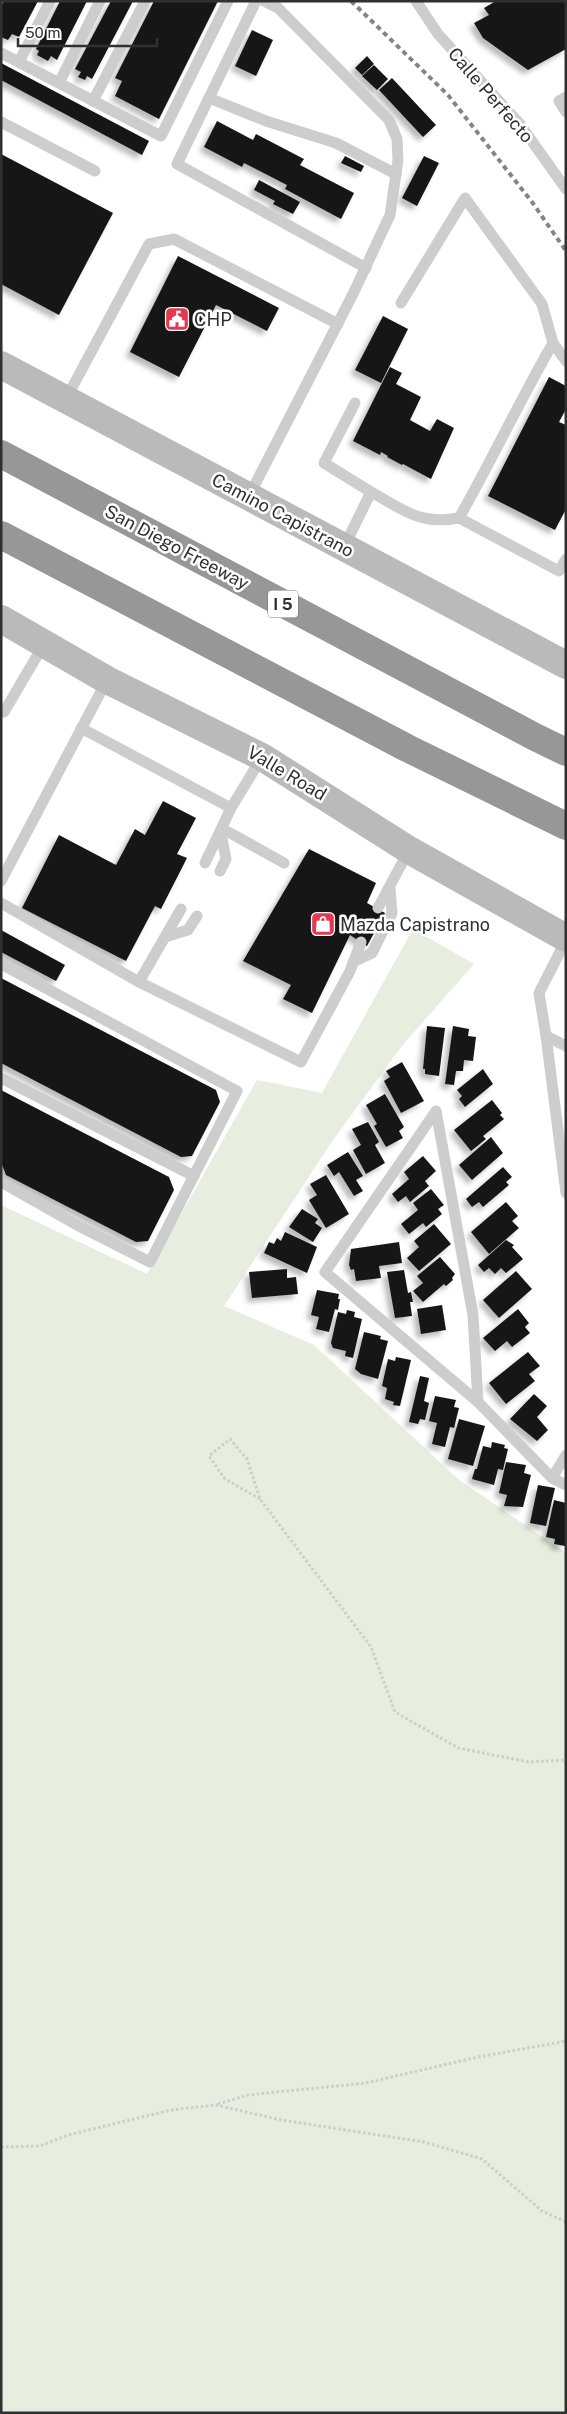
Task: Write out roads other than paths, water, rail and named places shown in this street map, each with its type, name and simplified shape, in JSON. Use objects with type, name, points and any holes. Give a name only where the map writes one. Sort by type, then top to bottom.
[{"type":"highway","name":"San Diego Freeway","points":[[1,454],[566,752]]},
{"type":"highway","points":[[1,535],[407,748],[566,826]]},
{"type":"street","name":"Camino Capistrano","points":[[1,365],[248,498],[566,665]]},
{"type":"street","name":"Valle Road","points":[[1,619],[106,680],[262,757],[409,850],[566,939]]},
{"type":"lane","points":[[19,62],[50,1]]},
{"type":"lane","points":[[59,83],[100,1]]},
{"type":"lane","points":[[93,101],[145,1]]},
{"type":"lane","points":[[1,53],[161,136],[228,1]]},
{"type":"lane","points":[[256,1],[177,164],[366,268]]},
{"type":"lane","points":[[248,498],[338,324],[390,215],[396,174],[398,139],[389,120],[278,8],[264,1]]},
{"type":"lane","name":"Calle Perfecto","points":[[416,1],[438,34],[519,123],[566,188]]},
{"type":"lane","points":[[566,97],[559,101],[566,112]]},
{"type":"lane","points":[[209,98],[266,121],[336,143],[396,174]]},
{"type":"lane","points":[[1,122],[95,171]]},
{"type":"lane","points":[[401,303],[465,198],[542,304],[553,343],[566,361]]},
{"type":"lane","points":[[66,399],[149,244],[174,239],[338,324]]},
{"type":"lane","points":[[459,518],[494,458],[528,385],[553,343]]},
{"type":"lane","points":[[355,403],[324,463],[371,492],[422,519],[441,521],[459,518],[559,571],[566,559]]},
{"type":"lane","points":[[344,547],[371,492]]},
{"type":"lane","points":[[2,713],[44,644]]},
{"type":"lane","points":[[1,881],[106,680]]},
{"type":"lane","points":[[81,728],[232,808]]},
{"type":"lane","points":[[205,863],[222,832],[232,808],[262,757]]},
{"type":"lane","points":[[222,832],[284,863]]},
{"type":"lane","points":[[220,871],[226,859],[222,832]]},
{"type":"lane","points":[[378,908],[390,889],[409,850]]},
{"type":"lane","points":[[353,962],[372,953],[392,913],[390,889]]},
{"type":"lane","points":[[1,902],[140,982],[301,1062],[353,962],[360,942]]},
{"type":"lane","points":[[140,982],[181,909]]},
{"type":"lane","points":[[165,938],[188,930],[197,916]]},
{"type":"lane","points":[[566,939],[539,993],[566,1193]]},
{"type":"lane","points":[[1,964],[237,1091],[150,1262],[77,1225],[1,1182]]},
{"type":"lane","points":[[546,1036],[566,1046]]},
{"type":"lane","points":[[1,1078],[194,1176]]},
{"type":"lane","points":[[478,1402],[473,1315],[436,1111],[325,1272],[478,1402],[552,1478],[566,1485]]},
{"type":"lane","points":[[552,1478],[566,1455]]},
{"type":"railway","points":[[351,1],[448,95],[532,202],[566,251]]},
{"type":"place","name":"CHP","points":[[177,319]]},
{"type":"place","name":"Mazda Capistrano","points":[[323,924]]}]
